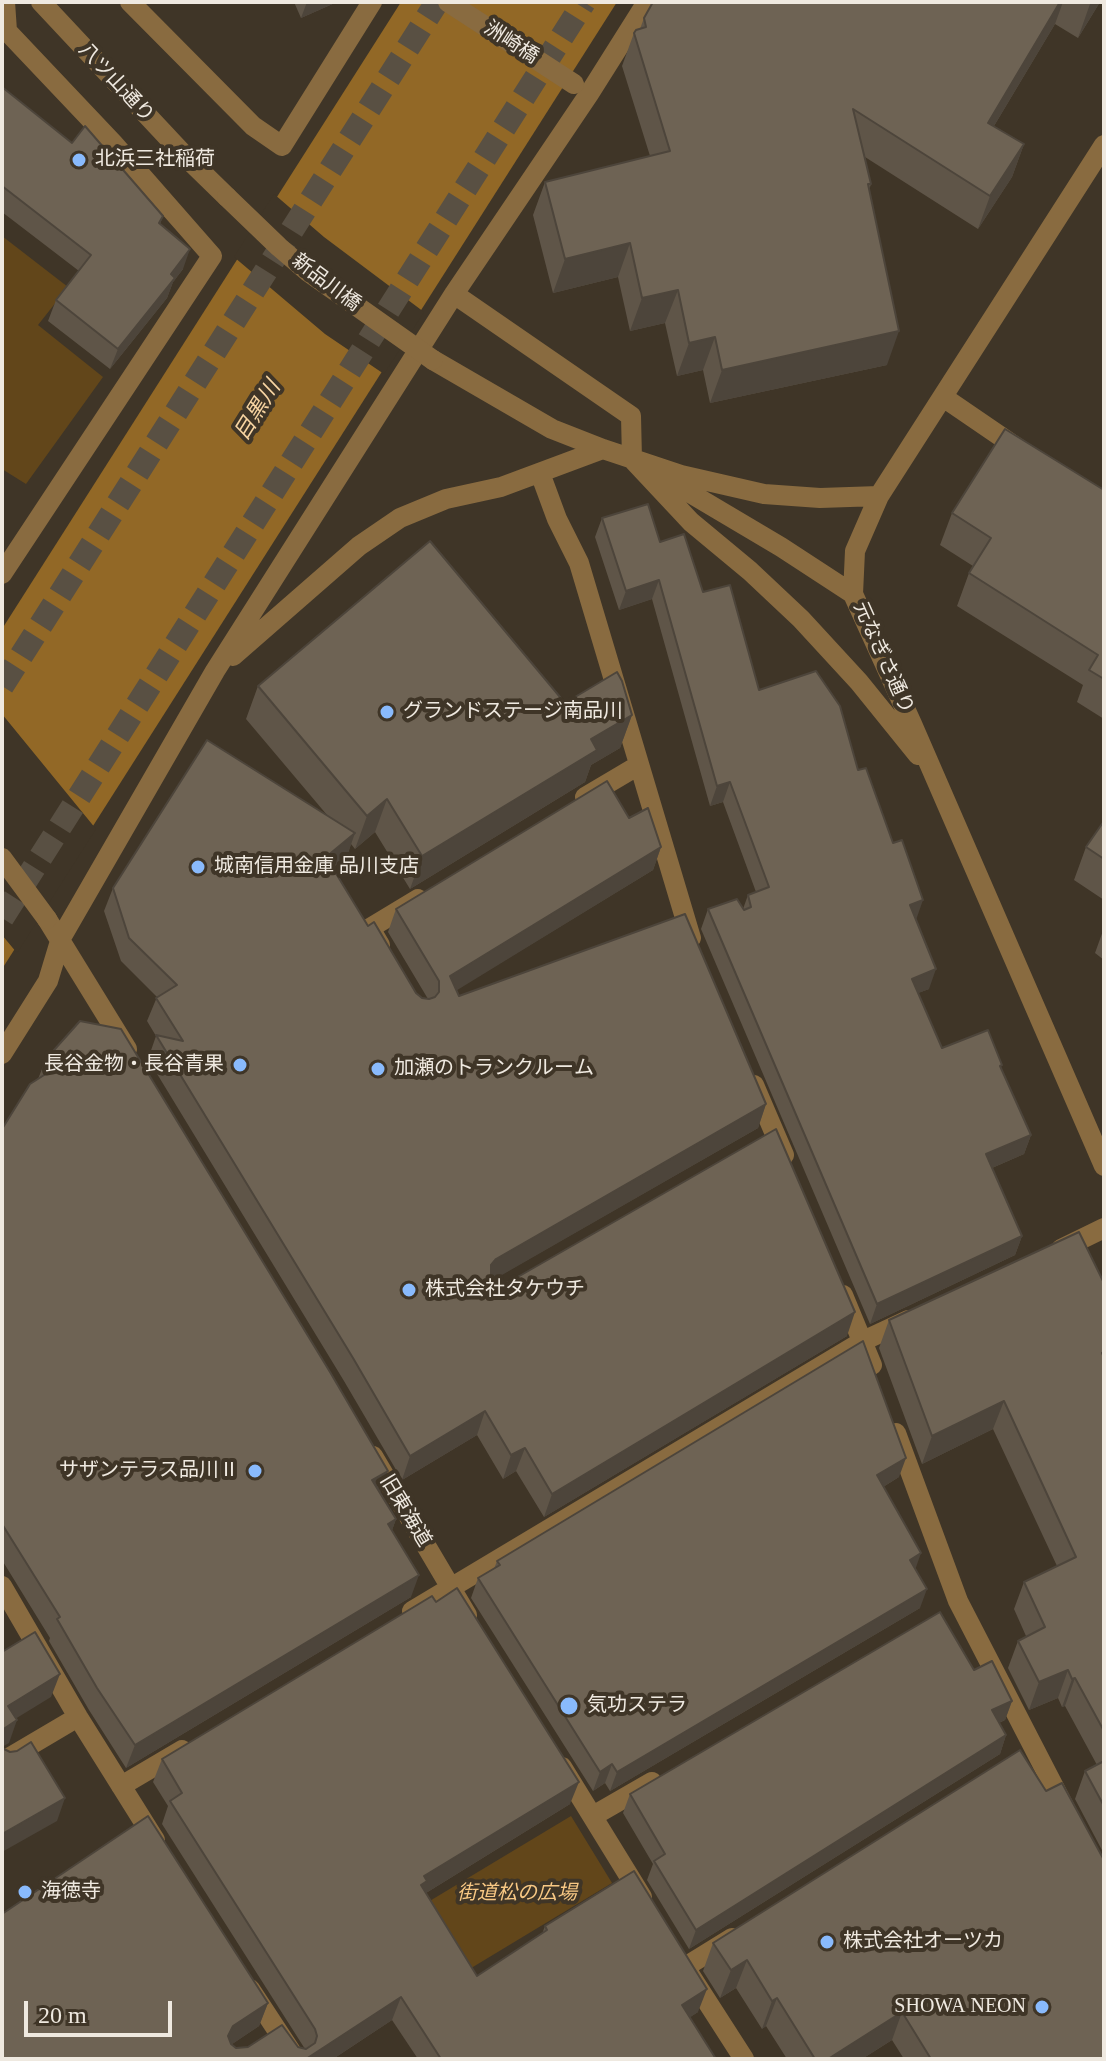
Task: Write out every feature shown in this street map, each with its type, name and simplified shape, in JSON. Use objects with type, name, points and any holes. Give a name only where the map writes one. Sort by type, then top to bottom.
[{"type":"street","points":[[2,574],[212,256],[113,143],[7,31],[5,2]]},
{"type":"street","name":"八ツ山通り","points":[[41,2],[227,197]]},
{"type":"street","points":[[130,2],[253,126],[282,146],[372,2]]},
{"type":"street","name":"洲崎橋","points":[[448,2],[582,89]]},
{"type":"street","points":[[2,1054],[48,981],[61,938],[215,671],[582,89],[647,2]]},
{"type":"street","name":"元なぎさ通り","points":[[1104,145],[879,496],[855,551],[853,594],[1104,1166]]},
{"type":"street","name":"新品川橋","points":[[227,197],[307,271],[433,360],[552,429],[603,449]]},
{"type":"street","points":[[454,294],[631,416],[632,459],[691,522],[801,619],[859,682],[935,777]]},
{"type":"street","points":[[943,397],[1043,465]]},
{"type":"street","points":[[215,671],[359,546],[400,518],[446,499],[501,487],[603,449],[681,475],[764,494],[820,498],[879,496]]},
{"type":"street","points":[[632,459],[781,547],[853,594]]},
{"type":"street","points":[[540,473],[557,519],[579,563],[689,935],[701,963]]},
{"type":"street","points":[[572,805],[639,765]]},
{"type":"street","points":[[2,858],[61,938],[134,1060]]},
{"type":"street","points":[[391,963],[370,928],[437,887]]},
{"type":"street","points":[[744,1062],[768,1137],[793,1177]]},
{"type":"street","points":[[1044,1256],[1104,1228]]},
{"type":"street","points":[[836,1277],[879,1385]]},
{"type":"street","points":[[401,1617],[863,1341],[932,1309]]},
{"type":"street","points":[[889,1413],[951,1605],[1027,1753],[1075,1827]]},
{"type":"street","name":"旧東海道","points":[[363,1440],[474,1627]]},
{"type":"street","points":[[2,1586],[78,1717],[163,1853]]},
{"type":"street","points":[[2,1762],[78,1717]]},
{"type":"street","points":[[121,1786],[201,1738]]},
{"type":"street","points":[[550,1748],[649,1908]]},
{"type":"street","points":[[593,1816],[674,1768]]},
{"type":"street","points":[[744,2059],[681,1962],[752,1925]]},
{"type":"street","points":[[236,1967],[271,2034],[296,2059]]},
{"type":"green space","points":[[2,236],[68,287],[38,325],[103,377],[26,484],[2,469]]},
{"type":"green space","name":"街道松の広場","points":[[571,1816],[612,1883],[463,1973],[423,1905]]},
{"type":"water","name":"目黒川","points":[[401,2],[617,2],[2,969],[2,629]]},
{"type":"pier","points":[[274,194],[324,237],[424,312],[384,374],[325,334],[234,257]]},
{"type":"pier","points":[[2,714],[96,829],[17,953],[2,935]]},
{"type":"building","points":[[653,2],[1060,2],[988,123],[1024,144],[990,196],[853,109],[871,184],[868,184],[899,331],[722,370],[715,337],[689,343],[678,290],[642,298],[630,243],[565,259],[545,182],[670,151],[634,33],[646,27],[644,18]]},
{"type":"building","points":[[2,87],[72,143],[85,126],[163,216],[159,223],[190,249],[171,274],[175,278],[118,349],[56,300],[91,255],[2,186]]},
{"type":"building","points":[[1005,429],[1104,490],[1104,679],[1089,670],[1098,655],[969,573],[991,538],[952,513]]},
{"type":"building","points":[[648,504],[660,542],[684,534],[703,592],[730,585],[759,690],[816,671],[840,706],[858,770],[866,768],[893,843],[902,840],[923,900],[910,905],[936,969],[912,979],[942,1048],[988,1030],[1000,1066],[1031,1135],[986,1154],[1022,1236],[877,1304],[708,909],[737,899],[744,910],[751,907],[748,895],[769,887],[730,782],[717,786],[659,580],[626,591],[602,518]]},
{"type":"building","points":[[430,541],[565,703],[617,672],[632,715],[591,739],[597,750],[422,856],[387,799],[367,816],[258,686]]},
{"type":"building","points":[[207,740],[355,833],[326,857],[368,926],[374,922],[416,993],[422,998],[435,997],[439,992],[439,981],[396,909],[607,781],[629,818],[648,808],[661,847],[450,976],[459,996],[685,914],[766,1104],[496,1259],[491,1265],[491,1276],[497,1282],[509,1282],[776,1129],[855,1312],[552,1494],[525,1448],[511,1455],[485,1411],[410,1456],[156,1035],[183,1041],[156,998],[177,985],[129,938],[113,888]]},
{"type":"building","points":[[1104,821],[1104,859],[1086,847]]},
{"type":"building","points":[[80,1021],[121,1029],[388,1471],[372,1480],[396,1519],[388,1524],[419,1575],[135,1745],[97,1688],[57,1619],[60,1617],[2,1524],[2,1129],[30,1084],[52,1070],[46,1059]]},
{"type":"building","points":[[1079,1232],[1104,1283],[1104,1731],[1068,1670],[1039,1682],[1018,1641],[1045,1627],[1024,1582],[1076,1557],[1004,1401],[932,1436],[889,1320]]},
{"type":"building","points":[[863,1341],[906,1458],[877,1475],[921,1553],[910,1560],[927,1589],[617,1772],[612,1764],[600,1772],[478,1578],[500,1565],[497,1561]]},
{"type":"building","points":[[457,1588],[579,1782],[424,1876],[427,1881],[421,1885],[477,1976],[547,1930],[545,1926],[634,1871],[707,1989],[682,2005],[716,2059],[441,2059],[401,1997],[306,2059],[2,2059],[2,1914],[148,1816],[268,2003],[233,2026],[228,2036],[231,2044],[236,2048],[248,2047],[282,2025],[298,2047],[306,2049],[315,2043],[315,2029],[170,1801],[182,1793],[162,1759],[432,1596],[436,1602]]},
{"type":"building","points":[[940,1612],[974,1670],[992,1661],[1012,1701],[992,1710],[1006,1735],[696,1930],[654,1861],[665,1854],[630,1794]]},
{"type":"building","points":[[35,1632],[60,1674],[8,1706],[17,1720],[2,1730],[2,1652]]},
{"type":"building","points":[[31,1742],[65,1798],[2,1834],[2,1748],[17,1751]]},
{"type":"building","points":[[1020,1750],[1046,1791],[1062,1783],[1104,1860],[1104,2059],[931,2059],[902,2012],[828,2059],[815,2059],[777,1998],[772,2001],[747,1960],[731,1970],[713,1943]]},
{"type":"building","points":[[1104,1761],[1104,1806],[1085,1771]]},
{"type":"tunnel","points":[[2,686],[437,2]]},
{"type":"tunnel","points":[[2,918],[584,2]]},
{"type":"place","name":"北浜三社稲荷","points":[[79,160]]},
{"type":"place","name":"グランドステージ南品川","points":[[387,712]]},
{"type":"place","name":"城南信用金庫 品川支店","points":[[198,867]]},
{"type":"place","name":"長谷金物・長谷青果","points":[[240,1065]]},
{"type":"place","name":"加瀬のトランクルーム","points":[[378,1069]]},
{"type":"place","name":"株式会社タケウチ","points":[[409,1290]]},
{"type":"place","name":"サザンテラス品川Ⅱ","points":[[255,1471]]},
{"type":"place","name":"気功ステラ","points":[[569,1706]]},
{"type":"place","name":"海徳寺","points":[[25,1892]]},
{"type":"place","name":"株式会社オーツカ","points":[[827,1942]]},
{"type":"place","name":"SHOWA NEON","points":[[1042,2007]]}]
